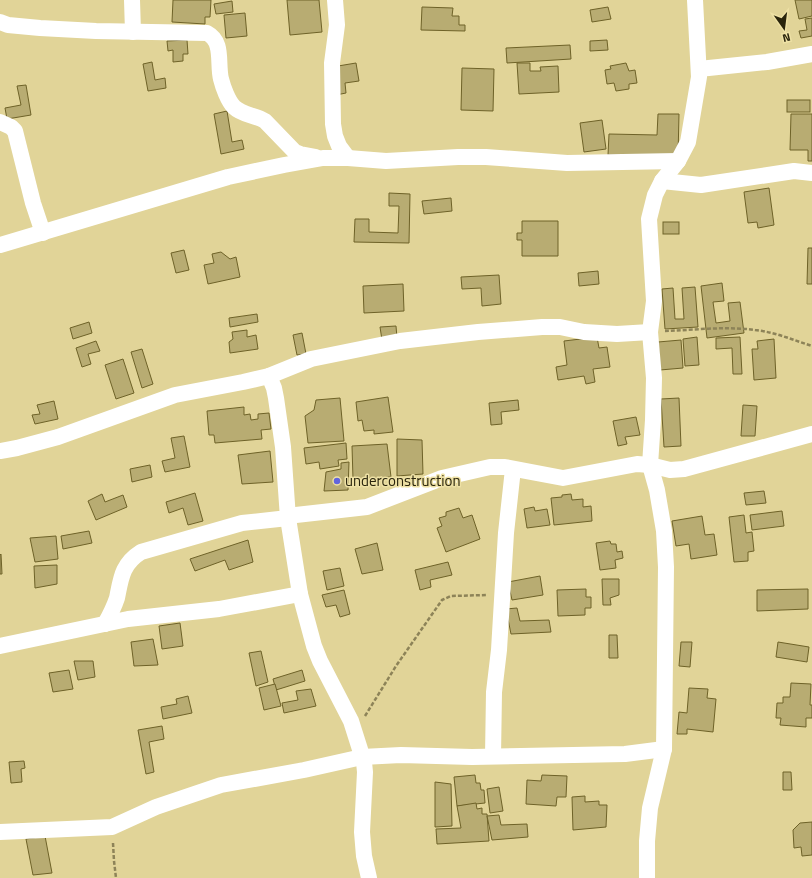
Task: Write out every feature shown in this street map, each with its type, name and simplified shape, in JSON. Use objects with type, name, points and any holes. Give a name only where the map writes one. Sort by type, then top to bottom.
[{"type":"street","points":[[132,0],[133,32]]},
{"type":"street","points":[[335,0],[337,25],[332,63],[332,124],[334,136],[348,158]]},
{"type":"street","points":[[647,878],[647,841],[650,808],[664,749],[666,567],[664,531],[657,490],[650,465],[654,378],[650,332],[654,301],[649,219],[655,194],[678,161],[688,142],[699,77],[695,0]]},
{"type":"street","points":[[0,22],[8,25],[40,28],[133,32],[207,33],[212,36],[217,45],[221,78],[233,106],[241,112],[265,121],[295,152],[300,154],[323,158],[386,161],[458,157],[486,157],[567,163],[678,161]]},
{"type":"street","points":[[699,69],[766,62],[812,54]]},
{"type":"street","points":[[0,122],[11,127],[15,132],[43,233]]},
{"type":"street","points":[[0,245],[228,177],[323,158]]},
{"type":"street","points":[[662,182],[701,185],[794,171],[812,173]]},
{"type":"street","points":[[0,451],[58,437],[175,395],[269,376],[311,359],[400,341],[542,327],[560,327],[584,332],[617,334],[650,332]]},
{"type":"street","points":[[269,376],[276,398],[282,447],[287,517],[300,594],[314,646],[320,661],[351,721],[364,762],[365,772],[362,832],[364,856],[369,878]]},
{"type":"street","points":[[105,624],[113,610],[121,577],[132,558],[152,548],[242,523],[367,507],[442,478],[490,467],[513,469],[563,478],[637,464],[650,465],[670,470],[684,469],[812,434]]},
{"type":"street","points":[[493,756],[494,692],[499,650],[506,533],[513,469]]},
{"type":"street","points":[[0,646],[128,619],[220,609],[300,594]]},
{"type":"street","points":[[0,832],[112,827],[156,807],[221,785],[304,770],[362,757],[626,754],[664,749]]},
{"type":"path","points":[[650,332],[723,329],[754,330],[773,333],[812,346]]},
{"type":"path","points":[[355,731],[373,705],[396,666],[442,600],[451,596],[461,595],[502,595]]},
{"type":"path","points":[[116,878],[114,837],[123,823]]},
{"type":"building","points":[[173,0],[211,0],[210,17],[205,17],[205,24],[172,22]]},
{"type":"building","points":[[287,0],[319,0],[322,32],[290,35]]},
{"type":"building","points":[[795,0],[812,0],[812,16],[799,19]]},
{"type":"building","points":[[232,1],[233,12],[216,14],[214,4]]},
{"type":"building","points":[[422,7],[453,8],[452,16],[459,16],[459,25],[465,25],[465,31],[421,30]]},
{"type":"building","points":[[608,7],[611,19],[592,22],[590,10]]},
{"type":"building","points":[[245,13],[247,36],[226,38],[224,15]]},
{"type":"building","points":[[812,18],[812,36],[801,38],[799,31],[807,30],[805,19]]},
{"type":"building","points":[[187,40],[188,54],[183,54],[183,61],[173,62],[173,50],[168,51],[167,41]]},
{"type":"building","points":[[607,40],[608,50],[590,51],[590,41]]},
{"type":"building","points":[[570,45],[571,59],[507,63],[506,48]]},
{"type":"building","points":[[152,62],[155,80],[165,78],[166,88],[148,91],[143,64]]},
{"type":"building","points":[[356,63],[359,81],[345,83],[346,93],[336,95],[332,67]]},
{"type":"building","points":[[517,63],[530,63],[530,71],[541,71],[540,67],[558,66],[559,92],[519,94]]},
{"type":"building","points":[[626,63],[629,71],[635,70],[637,83],[629,84],[629,89],[616,91],[614,83],[607,84],[605,70],[611,69],[610,66]]},
{"type":"building","points":[[462,68],[494,69],[493,111],[461,110]]},
{"type":"building","points":[[26,85],[31,115],[7,119],[5,108],[21,105],[17,86]]},
{"type":"building","points":[[787,100],[810,100],[810,112],[787,112]]},
{"type":"building","points":[[227,111],[232,142],[242,140],[244,149],[221,154],[214,114]]},
{"type":"building","points":[[658,114],[679,114],[678,157],[608,155],[609,134],[657,135]]},
{"type":"building","points":[[791,114],[812,114],[812,161],[808,161],[808,150],[790,150]]},
{"type":"building","points":[[602,120],[606,149],[584,152],[580,123]]},
{"type":"building","points":[[769,188],[774,225],[758,228],[757,222],[748,223],[744,192]]},
{"type":"building","points":[[389,193],[410,194],[409,243],[354,242],[355,219],[369,219],[369,232],[398,233],[399,206],[389,206]]},
{"type":"building","points":[[451,198],[452,211],[424,214],[422,201]]},
{"type":"building","points":[[522,221],[558,221],[558,256],[522,256],[522,240],[517,240],[517,233],[522,233]]},
{"type":"building","points":[[663,222],[679,222],[679,234],[663,234]]},
{"type":"building","points":[[808,248],[812,248],[812,284],[807,284]]},
{"type":"building","points":[[184,250],[189,270],[176,273],[171,253]]},
{"type":"building","points":[[221,252],[230,259],[236,257],[240,277],[208,284],[204,265],[214,263],[212,254]]},
{"type":"building","points":[[598,271],[599,284],[579,286],[578,273]]},
{"type":"building","points":[[499,275],[501,304],[482,306],[481,288],[462,289],[461,277]]},
{"type":"building","points":[[722,283],[724,301],[713,302],[716,323],[730,321],[728,303],[740,302],[744,333],[707,338],[701,286]]},
{"type":"building","points":[[403,284],[404,311],[364,313],[363,286]]},
{"type":"building","points":[[695,287],[698,327],[665,329],[662,289],[673,288],[675,319],[684,319],[682,288]]},
{"type":"building","points":[[257,314],[258,322],[230,327],[229,318]]},
{"type":"building","points":[[89,322],[92,333],[73,339],[70,328]]},
{"type":"building","points":[[396,326],[397,338],[382,340],[380,327]]},
{"type":"building","points":[[247,330],[247,337],[256,335],[258,349],[230,353],[229,342],[233,339],[232,332]]},
{"type":"building","points":[[302,333],[306,354],[297,355],[293,335]]},
{"type":"building","points":[[597,337],[599,348],[607,347],[610,367],[593,369],[595,382],[586,384],[584,376],[558,380],[556,367],[567,365],[564,341]]},
{"type":"building","points":[[697,337],[699,365],[685,366],[683,339]]},
{"type":"building","points":[[740,337],[742,374],[733,374],[732,348],[716,349],[716,338]]},
{"type":"building","points":[[774,339],[776,378],[754,380],[752,349],[758,349],[757,341]]},
{"type":"building","points":[[681,340],[683,368],[660,370],[658,342]]},
{"type":"building","points":[[96,341],[100,351],[88,354],[91,364],[82,367],[76,348]]},
{"type":"building","points":[[142,349],[153,384],[142,388],[131,352]]},
{"type":"building","points":[[123,359],[134,393],[116,399],[105,365]]},
{"type":"building","points":[[388,397],[393,432],[374,434],[374,430],[364,431],[362,420],[358,421],[356,402]]},
{"type":"building","points":[[340,398],[344,441],[308,443],[305,416],[314,410],[316,400]]},
{"type":"building","points":[[679,398],[681,446],[664,447],[661,399]]},
{"type":"building","points":[[518,400],[519,410],[501,412],[502,424],[491,425],[489,403]]},
{"type":"building","points":[[54,401],[58,419],[35,424],[32,415],[40,414],[37,405]]},
{"type":"building","points":[[743,405],[757,406],[755,436],[741,436]]},
{"type":"building","points":[[244,407],[244,415],[250,414],[251,420],[258,419],[258,414],[269,413],[271,429],[261,430],[262,439],[215,443],[214,435],[209,435],[207,411]]},
{"type":"building","points":[[636,417],[640,435],[625,437],[627,444],[618,446],[613,421]]},
{"type":"building","points":[[184,436],[190,467],[165,472],[162,461],[175,458],[171,438]]},
{"type":"building","points":[[397,439],[422,440],[423,474],[397,476]]},
{"type":"building","points":[[346,443],[347,459],[338,460],[339,466],[320,469],[319,462],[306,464],[304,448]]},
{"type":"building","points":[[387,444],[391,477],[353,479],[352,446]]},
{"type":"building","points":[[270,451],[273,482],[242,484],[238,455]]},
{"type":"building","name":"underconstruction","points":[[349,462],[348,490],[324,491],[326,472],[341,469],[341,463]]},
{"type":"building","points":[[150,465],[152,477],[132,482],[130,469]]},
{"type":"building","points":[[764,491],[766,503],[746,505],[744,493]]},
{"type":"building","points":[[195,493],[203,521],[188,525],[183,508],[169,513],[166,502]]},
{"type":"building","points":[[102,494],[105,502],[123,495],[127,507],[96,520],[88,501]]},
{"type":"building","points":[[571,494],[572,500],[583,499],[583,507],[591,506],[592,521],[554,525],[551,498]]},
{"type":"building","points":[[534,507],[535,511],[547,509],[550,525],[527,528],[524,509]]},
{"type":"building","points":[[459,508],[463,518],[472,515],[480,539],[446,552],[437,528],[442,526],[439,518],[446,516],[446,512]]},
{"type":"building","points":[[782,511],[784,526],[752,530],[750,515]]},
{"type":"building","points":[[744,515],[746,533],[752,532],[754,551],[748,552],[748,561],[734,562],[729,517]]},
{"type":"building","points":[[702,516],[705,535],[714,534],[717,555],[691,559],[689,544],[676,546],[672,521]]},
{"type":"building","points":[[89,531],[92,543],[63,549],[61,536]]},
{"type":"building","points":[[56,536],[58,559],[35,562],[30,538]]},
{"type":"building","points":[[248,540],[253,562],[229,570],[225,560],[195,571],[190,559]]},
{"type":"building","points":[[610,541],[611,544],[616,544],[617,552],[622,551],[623,558],[615,560],[616,568],[600,570],[596,543]]},
{"type":"building","points":[[377,543],[383,570],[362,574],[355,549]]},
{"type":"building","points":[[1,554],[2,574],[0,574],[0,555]]},
{"type":"building","points":[[448,562],[452,575],[430,580],[431,587],[420,590],[415,570]]},
{"type":"building","points":[[57,565],[57,584],[35,588],[34,566]]},
{"type":"building","points":[[340,568],[344,586],[327,590],[323,571]]},
{"type":"building","points":[[540,576],[543,595],[512,600],[508,582]]},
{"type":"building","points":[[602,579],[619,579],[619,595],[610,598],[611,605],[603,605]]},
{"type":"building","points":[[586,589],[586,597],[591,597],[591,608],[585,608],[585,615],[558,616],[557,590]]},
{"type":"building","points":[[808,589],[808,609],[757,611],[757,590]]},
{"type":"building","points":[[344,590],[350,614],[340,617],[336,605],[326,607],[322,595]]},
{"type":"building","points":[[517,608],[520,621],[549,620],[551,632],[511,634],[506,609]]},
{"type":"building","points":[[180,623],[183,646],[162,649],[159,626]]},
{"type":"building","points":[[609,635],[617,635],[618,658],[609,658]]},
{"type":"building","points":[[153,639],[158,665],[134,666],[131,642]]},
{"type":"building","points":[[681,642],[692,642],[690,667],[679,666]]},
{"type":"building","points":[[778,642],[809,647],[807,662],[776,657]]},
{"type":"building","points":[[261,651],[268,682],[256,686],[249,653]]},
{"type":"building","points":[[74,661],[93,661],[95,677],[78,680]]},
{"type":"building","points":[[69,670],[73,689],[53,692],[49,673]]},
{"type":"building","points":[[302,670],[305,681],[276,690],[273,679]]},
{"type":"building","points":[[791,683],[811,684],[810,705],[812,705],[812,718],[806,718],[806,727],[780,725],[781,718],[776,718],[777,703],[783,703],[783,697],[790,697]]},
{"type":"building","points":[[275,684],[281,706],[264,710],[259,688]]},
{"type":"building","points":[[689,688],[708,689],[707,698],[716,699],[713,732],[687,729],[687,734],[677,734],[679,712],[687,713]]},
{"type":"building","points":[[311,689],[316,706],[284,713],[282,703],[298,700],[296,691]]},
{"type":"building","points":[[188,696],[192,713],[163,719],[161,707],[177,704],[176,699]]},
{"type":"building","points":[[162,726],[164,739],[149,742],[154,772],[146,774],[138,730]]},
{"type":"building","points":[[24,761],[25,768],[21,769],[22,782],[11,783],[9,762]]},
{"type":"building","points":[[783,772],[791,772],[792,790],[783,790]]},
{"type":"building","points":[[475,775],[476,783],[480,783],[481,790],[484,790],[485,803],[457,806],[454,777]]},
{"type":"building","points":[[542,775],[567,776],[566,797],[557,797],[556,806],[526,804],[527,780],[541,781]]},
{"type":"building","points":[[435,782],[451,784],[452,826],[435,827]]},
{"type":"building","points":[[499,787],[503,811],[490,813],[487,789]]},
{"type":"building","points":[[585,796],[585,802],[599,801],[599,805],[607,805],[606,827],[573,830],[572,797]]},
{"type":"building","points":[[476,803],[477,809],[482,808],[482,814],[487,814],[489,841],[437,844],[436,829],[461,828],[457,806]]},
{"type":"building","points":[[499,815],[501,825],[527,824],[528,837],[492,840],[487,816]]},
{"type":"building","points":[[812,822],[812,855],[802,856],[801,847],[794,848],[793,830],[800,823]]},
{"type":"building","points":[[45,836],[52,873],[33,875],[26,839]]},
{"type":"place","name":"underconstruction","points":[[337,481]]}]
